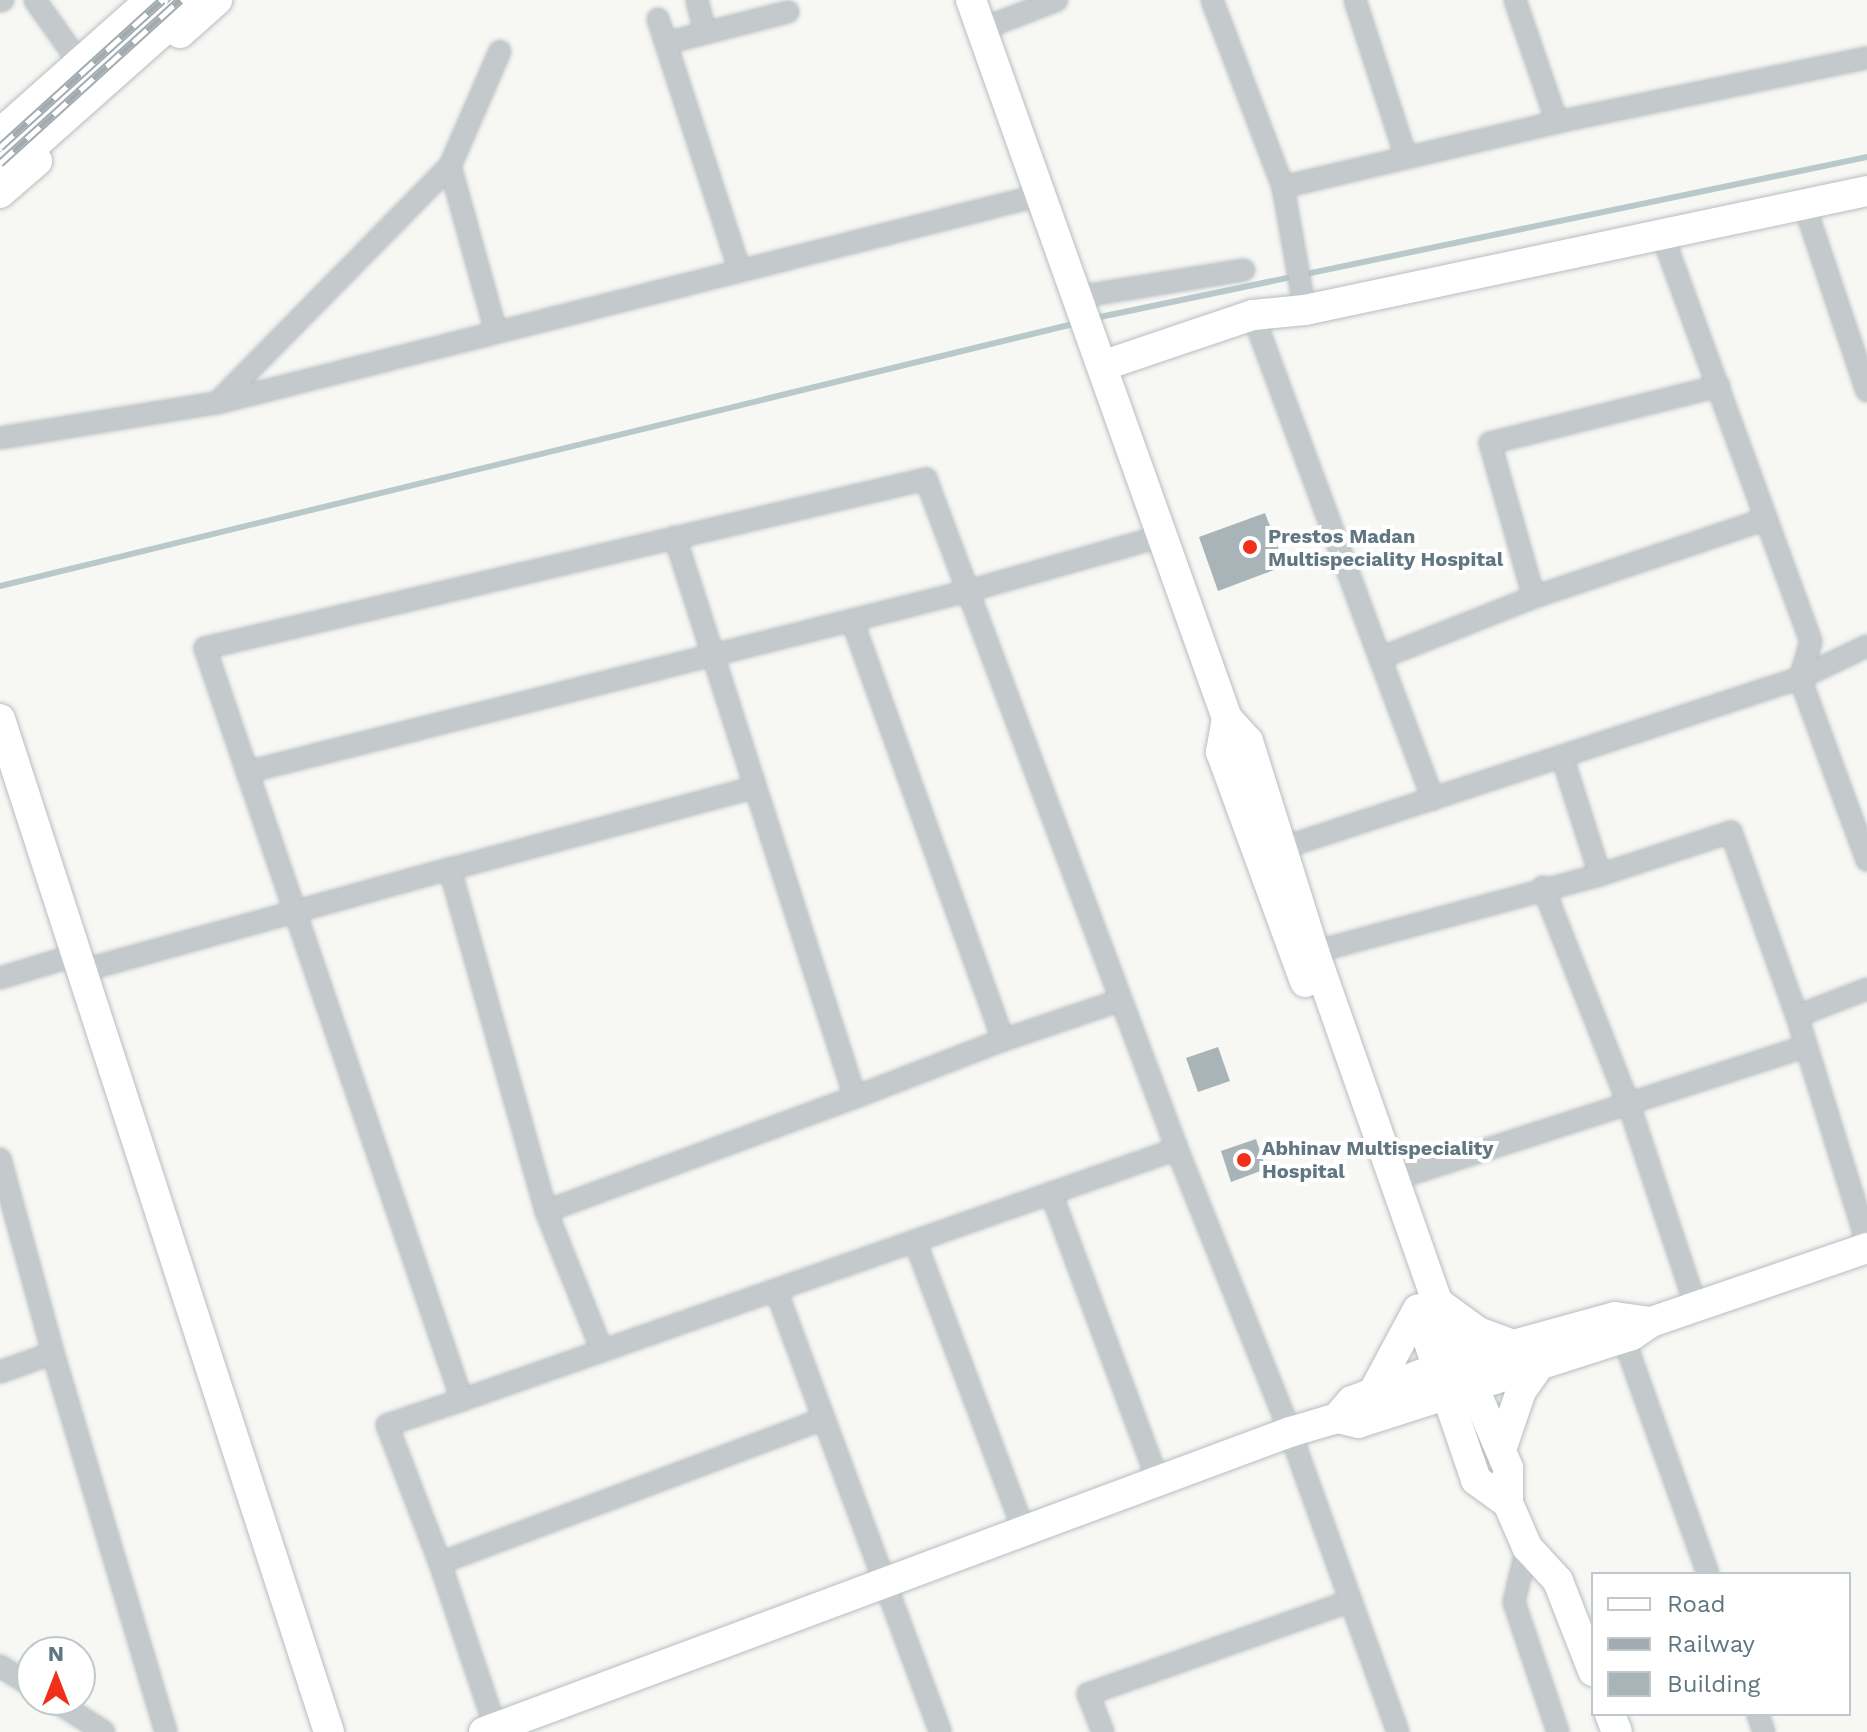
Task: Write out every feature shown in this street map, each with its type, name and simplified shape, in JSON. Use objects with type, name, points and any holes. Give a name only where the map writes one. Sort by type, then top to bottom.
[{"type":"main road","points":[[0,135],[152,0]]},
{"type":"main road","points":[[0,174],[210,1]]},
{"type":"street","points":[[35,0],[76,58]]},
{"type":"street","points":[[0,124],[142,0]]},
{"type":"street","points":[[697,0],[705,33]]},
{"type":"street","points":[[971,0],[1227,718],[1248,741],[1269,852],[1454,1376],[1476,1480],[1508,1503]]},
{"type":"street","points":[[982,29],[1057,0]]},
{"type":"street","points":[[1212,0],[1283,187],[1304,304]]},
{"type":"street","points":[[1355,0],[1406,157]]},
{"type":"street","points":[[1515,0],[1557,122]]},
{"type":"street","points":[[0,193],[210,1]]},
{"type":"street","points":[[666,43],[788,12]]},
{"type":"street","points":[[658,19],[739,268]]},
{"type":"street","points":[[217,403],[450,166],[500,51]]},
{"type":"street","points":[[1283,187],[1557,122],[1867,58]]},
{"type":"street","points":[[450,166],[496,332]]},
{"type":"street","points":[[1097,353],[1304,304],[1663,237],[1867,191]]},
{"type":"street","points":[[0,438],[217,403],[739,268],[1041,195]]},
{"type":"street","points":[[1804,204],[1862,368],[1867,391]]},
{"type":"street","points":[[1663,237],[1811,642],[1800,678],[1867,860]]},
{"type":"street","points":[[1078,300],[1244,270]]},
{"type":"street","points":[[1253,315],[1433,799]]},
{"type":"street","points":[[1534,597],[1490,443],[1719,386]]},
{"type":"street","points":[[462,1400],[205,648],[926,479],[1118,1001],[1290,1432],[1398,1732]]},
{"type":"street","points":[[1380,658],[1534,597],[1766,519]]},
{"type":"street","points":[[247,772],[968,591],[1162,536]]},
{"type":"street","points":[[675,537],[709,656],[855,1097]]},
{"type":"street","points":[[852,620],[1003,1040]]},
{"type":"street","points":[[1269,852],[1800,678],[1867,646]]},
{"type":"street","points":[[0,719],[329,1732]]},
{"type":"street","points":[[1562,756],[1600,875]]},
{"type":"street","points":[[0,978],[295,912],[753,788]]},
{"type":"street","points":[[1177,1149],[387,1425],[440,1563],[492,1731],[1290,1432],[1337,1418],[1358,1423],[1511,1344],[1651,1322],[1867,1245],[1797,1016],[1731,832],[1600,875],[1543,887],[1314,952]]},
{"type":"street","points":[[1269,852],[1314,952],[1392,1180],[1427,1306],[1373,1393]]},
{"type":"street","points":[[450,869],[546,1211],[602,1350]]},
{"type":"street","points":[[1543,887],[1629,1105],[1696,1306]]},
{"type":"street","points":[[1797,1016],[1867,989]]},
{"type":"street","points":[[546,1211],[1003,1040],[1118,1001]]},
{"type":"street","points":[[1392,1180],[1482,1147],[1524,1140],[1806,1046]]},
{"type":"street","points":[[0,1159],[53,1353],[166,1732]]},
{"type":"street","points":[[1051,1193],[1158,1481]]},
{"type":"street","points":[[915,1241],[1024,1531]]},
{"type":"street","points":[[776,1290],[940,1732]]},
{"type":"street","points":[[1427,1306],[1478,1332],[1511,1344]]},
{"type":"street","points":[[1337,1418],[1352,1401],[1373,1393],[1541,1362],[1619,1327]]},
{"type":"street","points":[[1619,1327],[1707,1572]]},
{"type":"street","points":[[0,1372],[53,1353]]},
{"type":"street","points":[[1501,1450],[1521,1391],[1541,1362]]},
{"type":"street","points":[[1454,1376],[1501,1450],[1508,1468],[1508,1503],[1547,1599]]},
{"type":"street","points":[[440,1563],[824,1419]]},
{"type":"street","points":[[1527,1547],[1558,1581],[1591,1666]]},
{"type":"street","points":[[1527,1547],[1514,1602],[1558,1732]]},
{"type":"street","points":[[1103,1732],[1088,1694],[1351,1601]]},
{"type":"street","points":[[79,1716],[104,1732]]},
{"type":"building","points":[[1265,513],[1285,566],[1218,591],[1199,537]]},
{"type":"building","points":[[1218,1047],[1230,1081],[1198,1092],[1186,1058]]},
{"type":"building","points":[[1256,1139],[1266,1169],[1231,1182],[1221,1151]]},
{"type":"waterway","points":[[1095,318],[1867,157]]},
{"type":"waterway","points":[[0,586],[1077,323]]},
{"type":"railway","points":[[0,147],[162,0]]},
{"type":"railway","points":[[0,163],[180,0]]},
{"type":"place","name":"Prestos Madan Multispeciality Hospital","points":[[1250,547]]},
{"type":"place","name":"Abhinav Multispeciality Hospital","points":[[1244,1160]]}]
